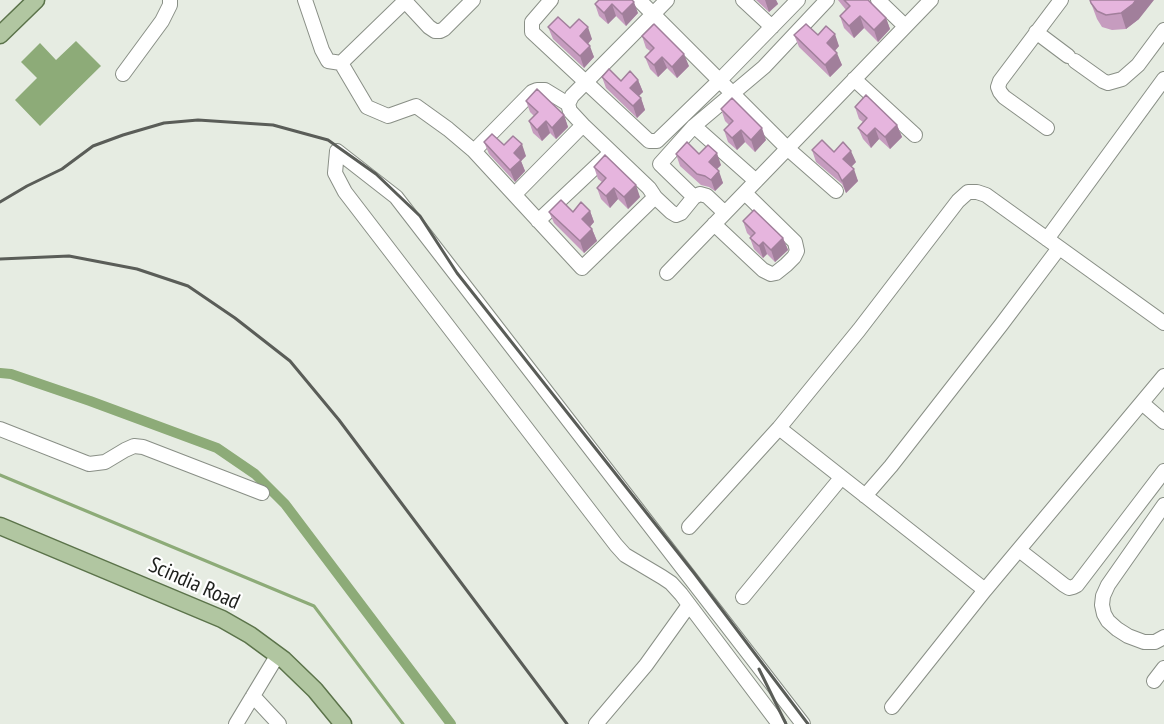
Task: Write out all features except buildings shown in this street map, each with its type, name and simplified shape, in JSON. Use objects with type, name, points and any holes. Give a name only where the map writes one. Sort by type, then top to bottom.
[{"type":"main road","points":[[0,25],[26,0]]},
{"type":"main road","points":[[0,36],[36,0]]},
{"type":"main road","name":"Scindia Road","points":[[0,526],[222,619],[250,635],[284,660],[315,690],[343,724]]},
{"type":"main road","points":[[0,534],[172,604],[234,632],[274,662],[307,692],[334,724]]},
{"type":"street","points":[[123,74],[162,21],[170,0]]},
{"type":"street","points":[[305,0],[328,61],[341,63]]},
{"type":"street","points":[[341,63],[405,0],[435,31],[444,29],[473,0]]},
{"type":"street","points":[[551,0],[532,22],[532,32],[650,141],[657,141],[798,0]]},
{"type":"street","points":[[639,0],[787,148],[836,191]]},
{"type":"street","points":[[567,104],[586,81],[667,0]]},
{"type":"street","points":[[743,0],[772,27]]},
{"type":"street","points":[[694,196],[660,164],[694,126],[764,67],[827,0]]},
{"type":"street","points":[[878,0],[905,26]]},
{"type":"street","points":[[667,273],[931,0]]},
{"type":"street","points":[[1047,129],[1004,97],[998,87],[1000,81],[1061,0]]},
{"type":"street","points":[[1036,32],[1103,81],[1108,82],[1122,79],[1138,65],[1164,30]]},
{"type":"street","points":[[341,63],[367,107],[388,116],[416,106],[474,151],[582,268],[655,197]]},
{"type":"street","points":[[854,79],[915,135]]},
{"type":"street","points":[[1047,239],[1164,79]]},
{"type":"street","points":[[474,151],[532,92],[545,90],[567,104],[570,111],[583,125],[671,212],[676,215],[681,213],[694,196],[700,194],[707,196],[725,213]]},
{"type":"street","points":[[514,194],[583,125]]},
{"type":"street","points":[[694,126],[756,181]]},
{"type":"street","points":[[779,724],[671,584],[625,555],[616,545],[345,192],[335,173],[337,151],[396,196],[803,724]]},
{"type":"street","points":[[538,221],[610,152]]},
{"type":"street","points":[[689,527],[779,428],[859,330],[958,201],[968,192],[986,195],[1164,323]]},
{"type":"street","points":[[714,224],[762,270],[771,274],[776,273],[786,265],[797,251],[795,242],[745,193]]},
{"type":"street","points":[[866,496],[1059,248]]},
{"type":"street","points":[[892,707],[985,590],[1164,376]]},
{"type":"street","points":[[1142,403],[1164,422]]},
{"type":"street","points":[[779,428],[985,590]]},
{"type":"street","points":[[0,429],[89,464],[105,462],[134,446],[143,447],[262,493]]},
{"type":"street","points":[[1018,550],[1069,588],[1077,585],[1164,471]]},
{"type":"street","points":[[743,597],[841,478]]},
{"type":"street","points":[[1164,505],[1108,585],[1102,596],[1102,604],[1108,621],[1128,636],[1144,642],[1155,642],[1164,637]]},
{"type":"street","points":[[596,724],[646,665],[689,605]]},
{"type":"street","points":[[236,724],[274,662]]},
{"type":"street","points":[[1154,681],[1164,668]]},
{"type":"street","points":[[253,696],[279,724]]},
{"type":"shaded area","points":[[76,41],[101,66],[40,126],[15,100],[37,78],[21,62],[40,43],[56,60]]},
{"type":"waterway","points":[[0,373],[11,374],[90,401],[217,448],[255,474],[285,504],[451,724]]},
{"type":"waterway","points":[[0,475],[314,606],[403,724]]},
{"type":"railway","points":[[0,202],[62,169],[93,146],[164,123],[198,120],[273,125],[328,140],[376,174],[420,216],[457,273],[694,573],[808,724]]},
{"type":"railway","points":[[0,259],[69,256],[137,269],[188,286],[235,318],[290,361],[339,420],[567,724]]},
{"type":"railway","points":[[759,669],[786,724]]}]
